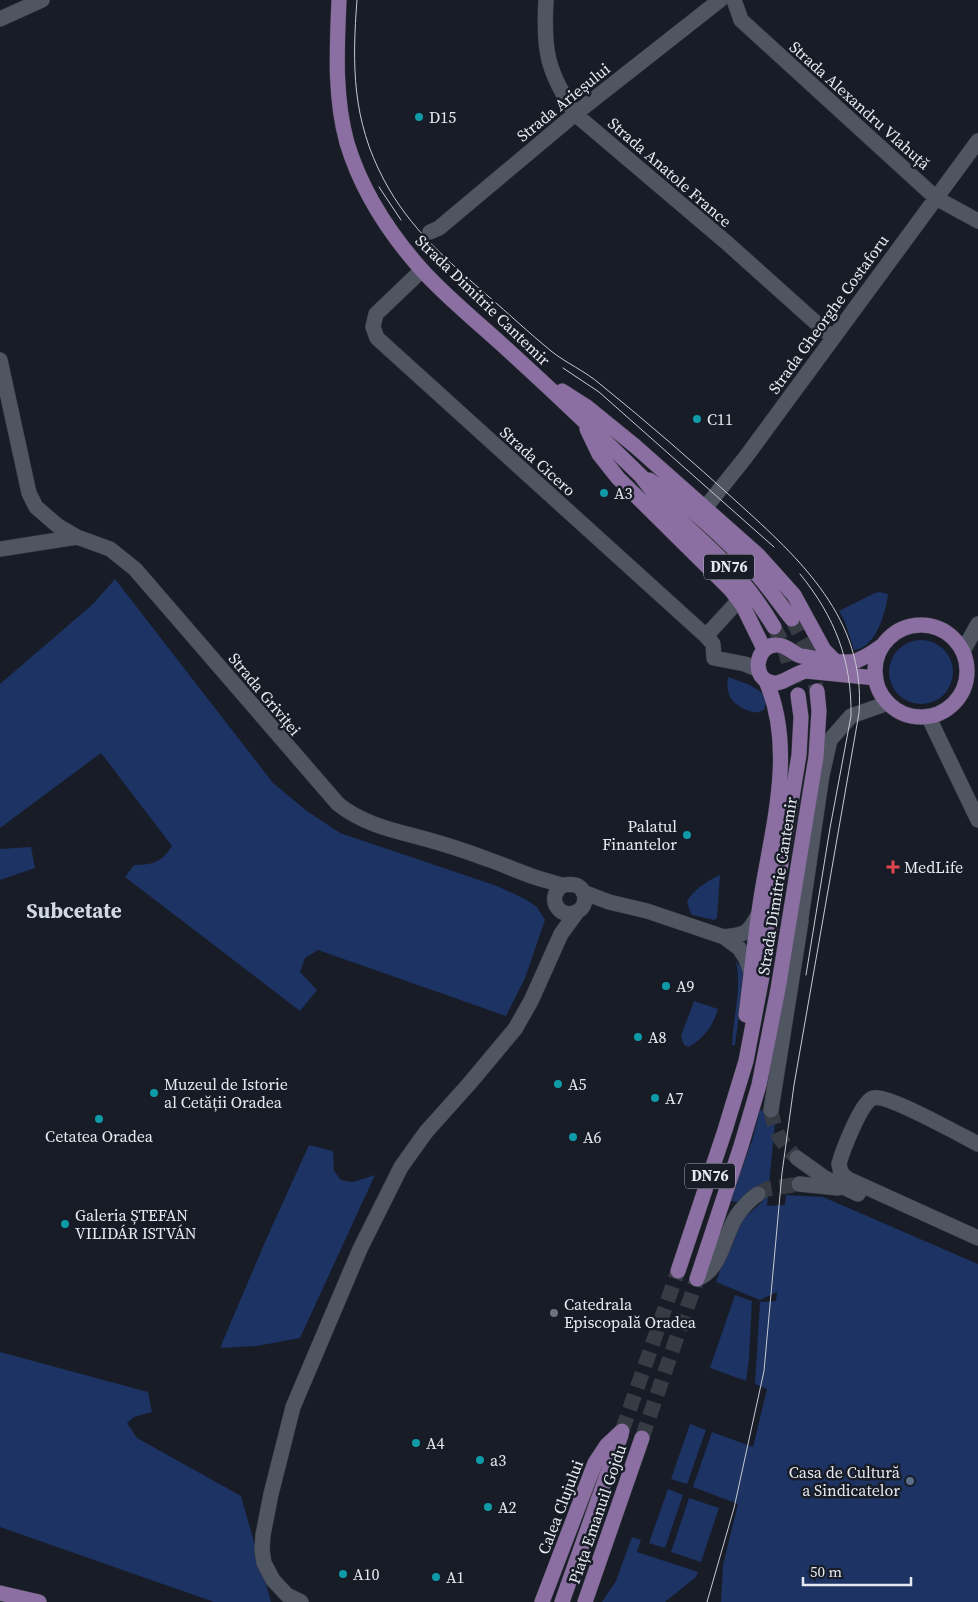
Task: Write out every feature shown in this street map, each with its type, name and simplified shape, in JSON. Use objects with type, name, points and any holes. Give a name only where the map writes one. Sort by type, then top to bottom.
[{"type":"main road","name":"Strada Dimitrie Cantemir","points":[[339,0],[337,77],[347,141],[361,179],[382,218],[400,244],[422,270],[582,418],[641,476],[666,508],[720,558],[738,578],[760,605],[774,627]]},
{"type":"main road","points":[[540,380],[565,392],[587,407],[635,446],[758,555],[784,582],[804,611],[824,650],[834,660]]},
{"type":"main road","points":[[582,418],[599,454],[618,478],[723,581],[747,612],[774,699],[779,721],[780,768],[774,819],[758,914],[744,1026],[746,1061]]},
{"type":"main road","name":"Strada Dimitrie Cantemir","points":[[641,476],[656,484],[682,503],[737,553],[756,573],[792,619]]},
{"type":"main road","points":[[762,664],[769,646],[779,644],[787,647],[794,654],[801,656],[854,661],[868,656],[883,645],[893,634],[905,628],[927,625],[948,633],[968,651],[967,661],[972,677],[950,707],[928,716],[907,714],[888,703],[879,690],[876,678],[876,664],[883,645]]},
{"type":"main road","points":[[762,664],[776,684],[798,672],[806,671],[876,678]]},
{"type":"main road","name":"Strada Dimitrie Cantemir","points":[[697,1279],[759,1085],[787,936],[816,756],[819,711],[817,690]]},
{"type":"main road","name":"Strada Dimitrie Cantemir","points":[[678,1271],[702,1202],[746,1061],[763,975],[799,754],[800,717],[798,695]]},
{"type":"main road","name":"Calea Clujului","points":[[542,1602],[595,1464],[607,1445],[622,1431]]},
{"type":"main road","name":"Piața Emanuil Gojdu","points":[[562,1602],[622,1431]]},
{"type":"main road","name":"Piața Emanuil Gojdu","points":[[585,1602],[642,1438]]},
{"type":"main road","points":[[0,1593],[39,1602]]},
{"type":"street","points":[[0,20],[42,0]]},
{"type":"street","name":"Strada Anatole France","points":[[546,0],[544,34],[551,72],[575,114],[726,243],[833,338]]},
{"type":"street","name":"Strada Arieșului","points":[[430,232],[439,228],[575,114],[720,0]]},
{"type":"street","name":"Strada Alexandru Vlahuță","points":[[734,0],[741,20],[936,198],[978,221]]},
{"type":"street","name":"Strada Gheorghe Costaforu","points":[[705,508],[745,458],[978,141]]},
{"type":"street","name":"Strada Cicero","points":[[422,270],[376,314],[373,327],[377,338],[706,636]]},
{"type":"street","points":[[0,360],[29,492],[36,507],[45,517],[77,537]]},
{"type":"street","name":"Strada Griviței","points":[[0,549],[77,537],[110,549],[135,568],[294,756],[347,812],[374,825],[458,848],[518,872]]},
{"type":"street","points":[[738,600],[706,636],[713,644],[714,658],[762,664]]},
{"type":"street","points":[[968,651],[978,624]]},
{"type":"street","points":[[771,1110],[822,776],[830,740],[851,716],[888,703]]},
{"type":"street","points":[[928,716],[978,820]]},
{"type":"street","points":[[518,872],[563,885],[576,885],[592,897],[648,911],[724,937],[739,948],[751,972]]},
{"type":"street","points":[[518,872],[544,889],[564,913],[569,914],[579,910],[622,906]]},
{"type":"street","points":[[553,950],[556,892],[563,885]]},
{"type":"street","points":[[301,1602],[287,1595],[273,1580],[264,1563],[262,1550],[263,1535],[293,1407],[360,1249],[401,1167],[426,1132],[515,1029],[531,1001],[553,950],[569,922],[585,901],[583,892]]},
{"type":"street","points":[[724,937],[746,933],[758,914]]},
{"type":"street","points":[[787,936],[801,918]]},
{"type":"street","points":[[978,1144],[890,1100],[873,1098],[862,1108],[841,1155],[839,1164],[839,1170],[848,1179],[978,1238]]},
{"type":"street","points":[[797,1158],[825,1178],[849,1191],[978,1244]]},
{"type":"street","points":[[799,1184],[849,1191]]},
{"type":"street","points":[[697,1279],[705,1276],[712,1268],[736,1217],[758,1194]]},
{"type":"shaded area","points":[[115,579],[273,783],[307,811],[340,833],[497,886],[525,899],[537,907],[545,920],[525,978],[506,1016],[318,950],[305,958],[300,972],[317,990],[300,1011],[125,877],[134,865],[156,862],[165,856],[172,846],[101,753],[0,828],[0,684],[93,604]]},
{"type":"shaded area","points":[[880,592],[888,594],[885,610],[878,628],[868,643],[862,648],[854,650],[845,622],[839,611]]},
{"type":"shaded area","points":[[921,640],[939,646],[947,654],[953,672],[947,690],[939,698],[921,704],[903,698],[895,690],[889,672],[895,654],[903,646]]},
{"type":"shaded area","points":[[728,677],[750,685],[766,695],[767,699],[764,710],[751,712],[738,706],[729,694]]},
{"type":"shaded area","points":[[31,847],[35,868],[0,880],[0,849]]},
{"type":"shaded area","points":[[720,875],[717,918],[714,920],[692,915],[687,901],[702,885]]},
{"type":"shaded area","points":[[736,961],[743,971],[744,978],[735,1045],[732,1045],[738,992]]},
{"type":"shaded area","points":[[694,1001],[718,1009],[707,1031],[689,1047],[684,1045],[681,1036]]},
{"type":"shaded area","points":[[760,1110],[776,1111],[767,1206],[785,1205],[786,1195],[823,1197],[978,1264],[978,1602],[721,1602],[723,1565],[738,1504],[693,1487],[712,1432],[753,1447],[767,1389],[755,1384],[760,1302],[776,1301],[777,1292],[760,1300],[716,1282],[733,1235],[741,1221],[763,1201],[755,1188],[738,1202],[730,1201],[752,1141]]},
{"type":"shaded area","points":[[309,1145],[333,1151],[334,1171],[341,1180],[353,1182],[375,1175],[300,1338],[257,1346],[220,1348],[265,1242]]},
{"type":"shaded area","points":[[735,1295],[752,1301],[746,1381],[710,1368]]},
{"type":"shaded area","points":[[0,1352],[148,1392],[152,1412],[134,1417],[127,1423],[137,1438],[241,1496],[271,1602],[214,1602],[0,1527]]},
{"type":"shaded area","points":[[690,1424],[706,1430],[687,1484],[671,1479]]},
{"type":"shaded area","points":[[668,1489],[683,1495],[665,1548],[649,1543]]},
{"type":"shaded area","points":[[689,1498],[719,1508],[701,1562],[671,1552]]},
{"type":"shaded area","points":[[632,1537],[641,1540],[637,1552],[698,1572],[696,1577],[665,1602],[602,1602],[616,1581]]},
{"type":"tunnel","points":[[792,619],[806,647],[817,691]]},
{"type":"tunnel","points":[[774,627],[783,644],[798,695]]},
{"type":"tunnel","points":[[771,1110],[779,1137],[797,1158]]},
{"type":"tunnel","points":[[758,1194],[767,1189],[799,1184]]},
{"type":"tunnel","points":[[622,1431],[678,1271]]},
{"type":"tunnel","points":[[642,1438],[697,1279]]},
{"type":"tram line","points":[[357,0],[355,70],[360,114],[373,158],[394,198],[405,214],[430,243],[458,270],[543,344],[594,379],[635,413],[784,546],[824,594],[840,620],[852,648],[858,679],[859,713],[794,1085],[782,1173],[764,1371],[734,1508],[707,1602]]},
{"type":"tram line","points":[[379,187],[401,220]]},
{"type":"tram line","points":[[563,368],[599,392],[774,547]]},
{"type":"tram line","points":[[800,574],[832,623],[845,658],[851,696],[851,716],[830,828],[806,975]]},
{"type":"place","name":"D15","points":[[419,117]]},
{"type":"place","name":"C11","points":[[697,419]]},
{"type":"place","name":"A3","points":[[604,493]]},
{"type":"place","name":"Palatul Finantelor","points":[[687,835]]},
{"type":"place","name":"MedLife","points":[[893,867]]},
{"type":"place","name":"A9","points":[[666,986]]},
{"type":"place","name":"A8","points":[[638,1037]]},
{"type":"place","name":"A5","points":[[558,1084]]},
{"type":"place","name":"Muzeul de Istorie al Cetății Oradea","points":[[154,1093]]},
{"type":"place","name":"A7","points":[[655,1098]]},
{"type":"place","name":"Cetatea Oradea","points":[[99,1119]]},
{"type":"place","name":"A6","points":[[573,1137]]},
{"type":"place","name":"Galeria ȘTEFAN VILIDÁR ISTVÁN","points":[[65,1224]]},
{"type":"place","name":"Catedrala Episcopală Oradea","points":[[554,1313]]},
{"type":"place","name":"A4","points":[[416,1443]]},
{"type":"place","name":"a3","points":[[480,1460]]},
{"type":"place","name":"Casa de Cultură a Sindicatelor","points":[[910,1481]]},
{"type":"place","name":"A2","points":[[488,1507]]},
{"type":"place","name":"A10","points":[[343,1574]]},
{"type":"place","name":"A1","points":[[436,1577]]},
{"type":"district","name":"Subcetate","points":[[74,911]]}]
